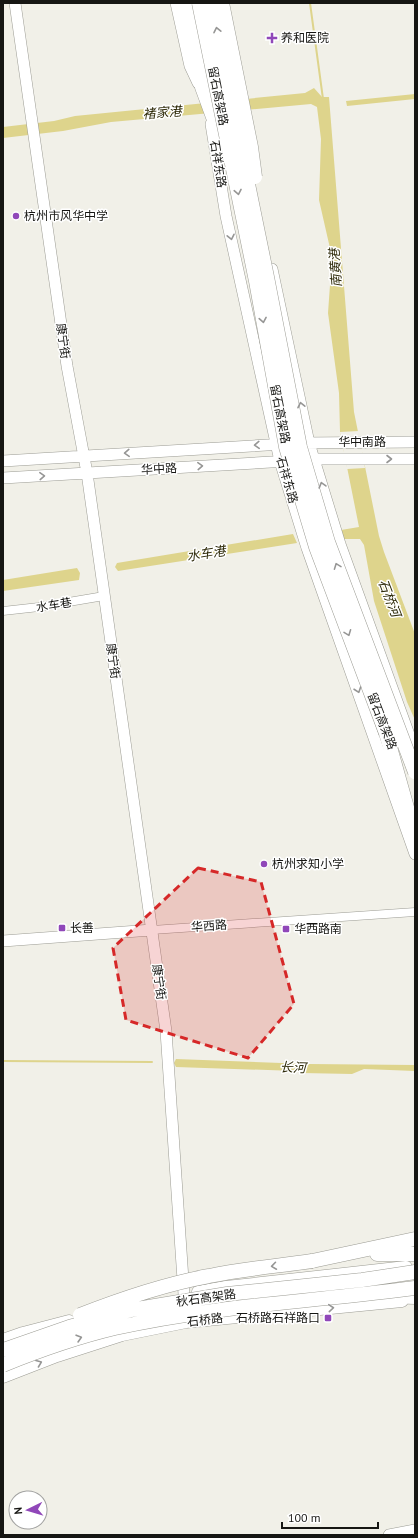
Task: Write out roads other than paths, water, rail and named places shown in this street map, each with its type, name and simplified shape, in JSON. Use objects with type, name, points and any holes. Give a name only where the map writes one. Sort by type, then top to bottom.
[{"type":"highway","points":[[185,3],[202,87],[233,170]]},
{"type":"highway","name":"留石高架路","points":[[199,3],[256,281],[286,447],[316,547],[415,810]]},
{"type":"highway","name":"留石高架路","points":[[211,3],[267,276],[300,447],[326,534],[415,772]]},
{"type":"highway","points":[[222,3],[252,148],[267,276]]},
{"type":"highway","points":[[386,733],[415,836]]},
{"type":"highway","points":[[312,1261],[415,1239]]},
{"type":"highway","points":[[3,1345],[122,1300],[183,1282],[230,1272],[312,1261],[392,1253],[415,1254]]},
{"type":"highway","name":"秋石高架路","points":[[3,1350],[69,1326],[138,1309],[227,1294],[362,1280],[415,1272]]},
{"type":"highway","name":"秋石高架路","points":[[3,1365],[54,1345],[145,1322],[207,1311],[415,1288]]},
{"type":"highway","points":[[338,1297],[415,1298]]},
{"type":"main road","name":"康宁街","points":[[15,3],[67,366],[87,473],[166,1031],[186,1322]]},
{"type":"main road","name":"石祥东路","points":[[176,3],[190,66],[205,100],[210,116],[226,216],[280,461],[308,548],[415,854]]},
{"type":"main road","points":[[222,3],[259,206],[310,443],[340,544],[415,751]]},
{"type":"main road","name":"华中南路","points":[[310,443],[415,442]]},
{"type":"main road","name":"华中路","points":[[3,461],[310,443]]},
{"type":"main road","name":"华中南路","points":[[314,458],[415,459]]},
{"type":"main road","name":"华中路","points":[[3,478],[314,458]]},
{"type":"main road","name":"华西路","points":[[3,941],[152,930]]},
{"type":"main road","points":[[3,1340],[23,1333],[118,1308],[183,1294],[226,1287],[415,1266]]},
{"type":"main road","name":"石桥路","points":[[3,1377],[57,1356],[122,1335],[186,1322],[415,1298]]},
{"type":"main road","points":[[389,1535],[415,1530]]},
{"type":"street","name":"水车巷","points":[[3,611],[39,607],[104,596]]},
{"type":"street","name":"华西路","points":[[152,930],[415,912]]},
{"type":"water","points":[[314,88],[322,97],[329,97],[354,412],[379,536],[415,634],[415,720],[407,702],[374,601],[364,545],[360,539],[344,539],[341,530],[359,527],[340,432],[339,393],[328,313],[332,257],[319,200],[321,139],[317,107],[311,104],[111,122],[63,131],[3,138],[3,127],[54,121],[75,116],[305,93]]},
{"type":"water","points":[[415,94],[415,99],[347,106],[346,101]]},
{"type":"water","name":"水车港","points":[[293,534],[297,543],[118,571],[115,567],[117,563]]},
{"type":"water","points":[[77,568],[80,573],[79,580],[3,591],[3,580]]},
{"type":"water","points":[[176,1059],[309,1064],[415,1065],[415,1071],[364,1069],[352,1074],[176,1067],[174,1063]]},
{"type":"waterway","name":"南黄港","points":[[310,3],[323,99]]},
{"type":"waterway","name":"长河","points":[[3,1061],[152,1062]]},
{"type":"place","name":"养和医院","points":[[272,38]]},
{"type":"place","name":"杭州市风华中学","points":[[16,216]]},
{"type":"place","name":"杭州求知小学","points":[[264,864]]},
{"type":"place","name":"长善","points":[[62,928]]},
{"type":"place","name":"华西路南","points":[[286,929]]},
{"type":"place","name":"石桥路石祥路口","points":[[328,1318]]},
{"type":"water label","name":"褚家港","points":[[162,112]]},
{"type":"water label","name":"石桥河","points":[[390,598]]}]
